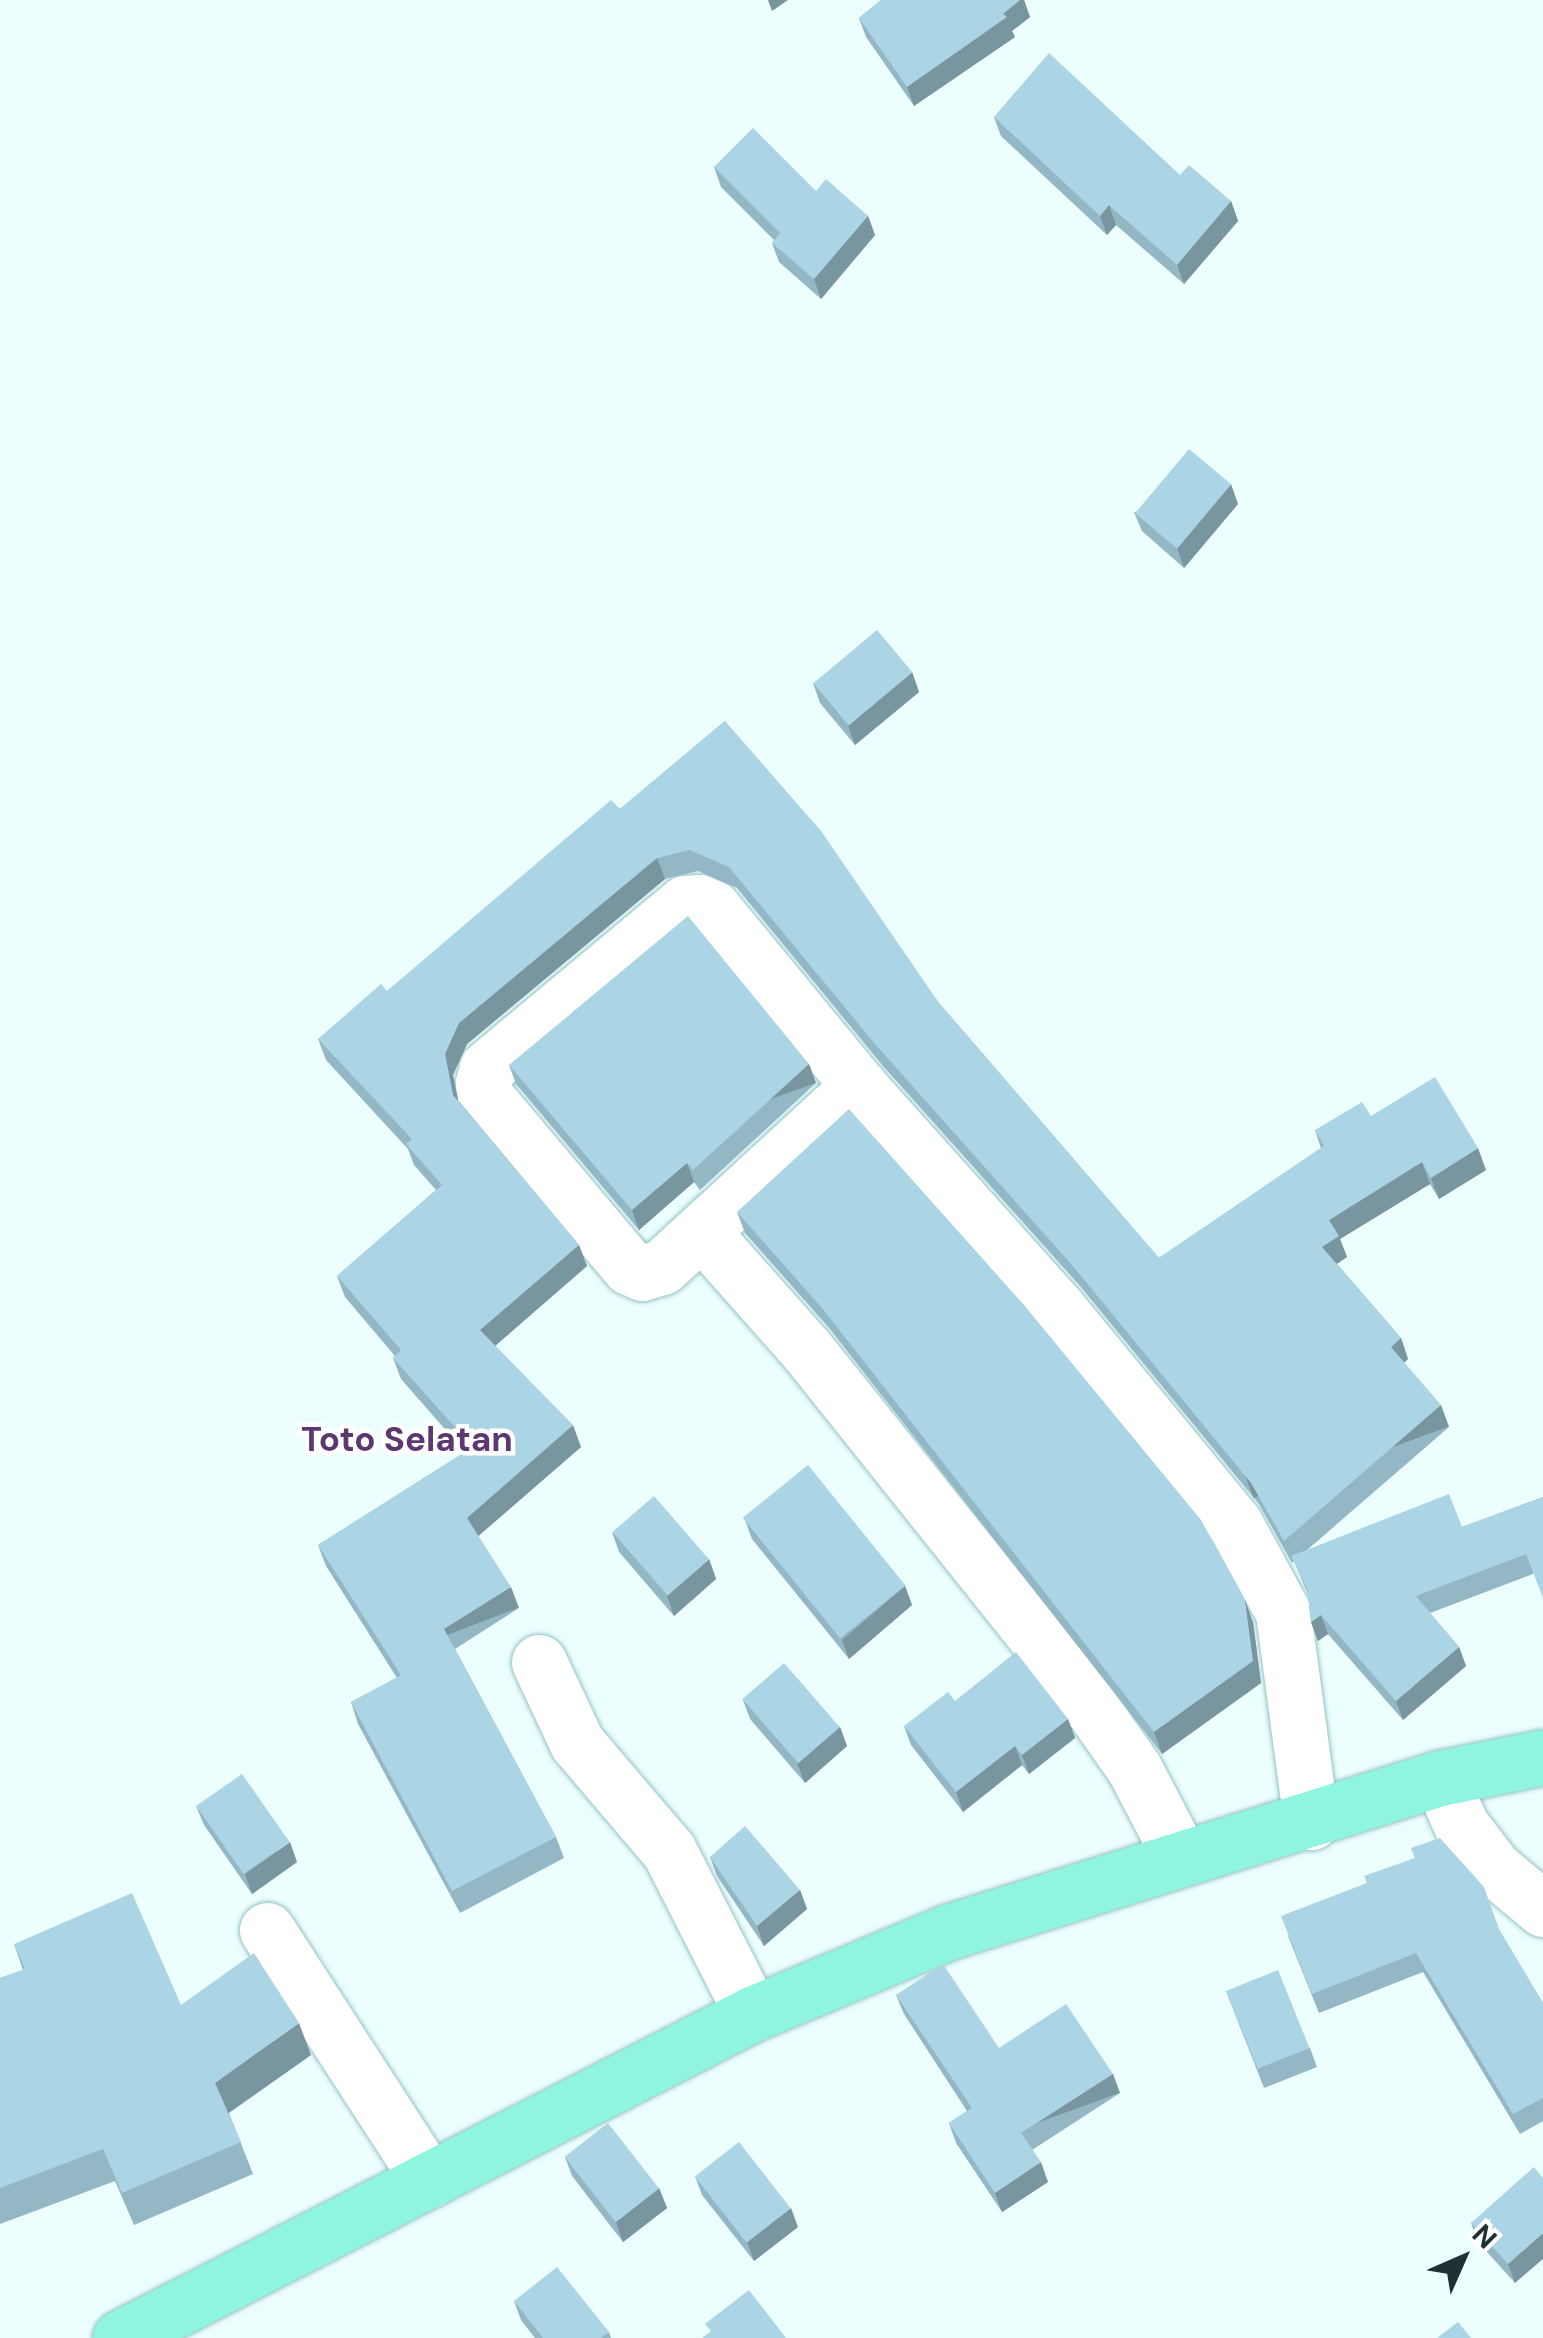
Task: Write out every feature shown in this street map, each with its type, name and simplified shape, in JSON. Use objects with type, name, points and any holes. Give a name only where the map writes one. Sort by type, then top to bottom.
[{"type":"main road","points":[[120,2338],[752,2014],[948,1932],[1181,1858],[1310,1822],[1440,1778],[1543,1756]]},
{"type":"street","points":[[859,1086],[702,1232],[652,1272],[629,1267],[485,1096],[488,1068],[684,903],[699,902],[714,908],[859,1086],[1056,1306],[1236,1524],[1284,1612],[1310,1822]]},
{"type":"street","points":[[702,1232],[806,1349],[1086,1700],[1134,1768],[1181,1858]]},
{"type":"street","points":[[539,1662],[577,1743],[669,1851],[752,2014]]},
{"type":"street","points":[[1440,1778],[1461,1825],[1494,1868],[1543,1909]]},
{"type":"street","points":[[268,1930],[430,2180]]},
{"type":"building","points":[[881,0],[1020,0],[1003,14],[1007,17],[907,87],[859,18]]},
{"type":"building","points":[[1049,53],[1180,175],[1189,165],[1231,201],[1177,265],[1109,205],[1100,216],[994,117]]},
{"type":"building","points":[[753,128],[816,191],[826,179],[868,216],[814,279],[772,243],[780,233],[714,167]]},
{"type":"building","points":[[1189,449],[1231,484],[1177,549],[1135,513]]},
{"type":"building","points":[[877,630],[912,672],[849,725],[813,683]]},
{"type":"building","points":[[725,721],[821,831],[939,1003],[1159,1258],[1324,1146],[1315,1130],[1362,1102],[1371,1116],[1435,1077],[1478,1148],[1431,1178],[1422,1162],[1329,1220],[1339,1236],[1322,1247],[1401,1338],[1391,1347],[1441,1405],[1284,1541],[1251,1483],[1072,1265],[875,1044],[729,867],[690,850],[657,858],[459,1023],[445,1054],[453,1095],[579,1245],[480,1330],[573,1425],[467,1518],[511,1587],[444,1629],[556,1837],[452,1891],[351,1702],[401,1675],[318,1545],[473,1447],[393,1358],[401,1350],[337,1276],[442,1185],[406,1144],[412,1139],[318,1039],[381,984],[387,991],[611,800],[620,809]]},
{"type":"building","points":[[688,916],[809,1064],[693,1170],[687,1163],[632,1210],[509,1065]]},
{"type":"building","points":[[849,1109],[1024,1305],[1201,1520],[1245,1600],[1253,1661],[1154,1732],[822,1308],[737,1212]]},
{"type":"building","points":[[808,1465],[906,1585],[840,1638],[743,1518]]},
{"type":"building","points":[[1449,1494],[1462,1527],[1543,1497],[1543,1598],[1526,1554],[1416,1596],[1459,1647],[1396,1701],[1321,1615],[1311,1622],[1307,1588],[1291,1556]]},
{"type":"building","points":[[654,1496],[709,1559],[668,1595],[612,1532]]},
{"type":"building","points":[[1016,1652],[1068,1719],[1022,1755],[1015,1746],[956,1792],[904,1726],[948,1692],[955,1701]]},
{"type":"building","points":[[784,1663],[840,1727],[798,1763],[742,1699]]},
{"type":"building","points":[[242,1774],[290,1842],[244,1874],[196,1806]]},
{"type":"building","points":[[745,1826],[800,1890],[757,1926],[710,1857]]},
{"type":"building","points":[[1440,1838],[1484,1887],[1499,1929],[1543,2003],[1543,2098],[1513,2114],[1416,1953],[1312,1994],[1281,1916],[1367,1883],[1364,1876],[1415,1858],[1411,1848]]},
{"type":"building","points":[[132,1893],[181,2005],[254,1953],[299,2023],[215,2083],[241,2142],[122,2193],[103,2149],[0,2188],[0,1978],[25,1969],[14,1944]]},
{"type":"building","points":[[943,1964],[999,2048],[1066,2004],[1113,2074],[1021,2133],[1041,2162],[995,2193],[949,2123],[972,2108],[896,1995]]},
{"type":"building","points":[[1278,1970],[1309,2048],[1258,2069],[1226,1991]]},
{"type":"building","points":[[608,2123],[659,2188],[616,2222],[565,2157]]},
{"type":"building","points":[[739,2142],[791,2208],[747,2243],[695,2176]]},
{"type":"building","points":[[1534,2167],[1543,2178],[1543,2233],[1508,2264],[1471,2223]]},
{"type":"building","points":[[557,2267],[609,2332],[601,2338],[543,2338],[514,2301]]},
{"type":"building","points":[[749,2290],[786,2338],[702,2338],[711,2331],[705,2324]]},
{"type":"building","points":[[1458,2322],[1471,2338],[1437,2338]]},
{"type":"district","name":"Toto Selatan","points":[[407,1439]]}]
